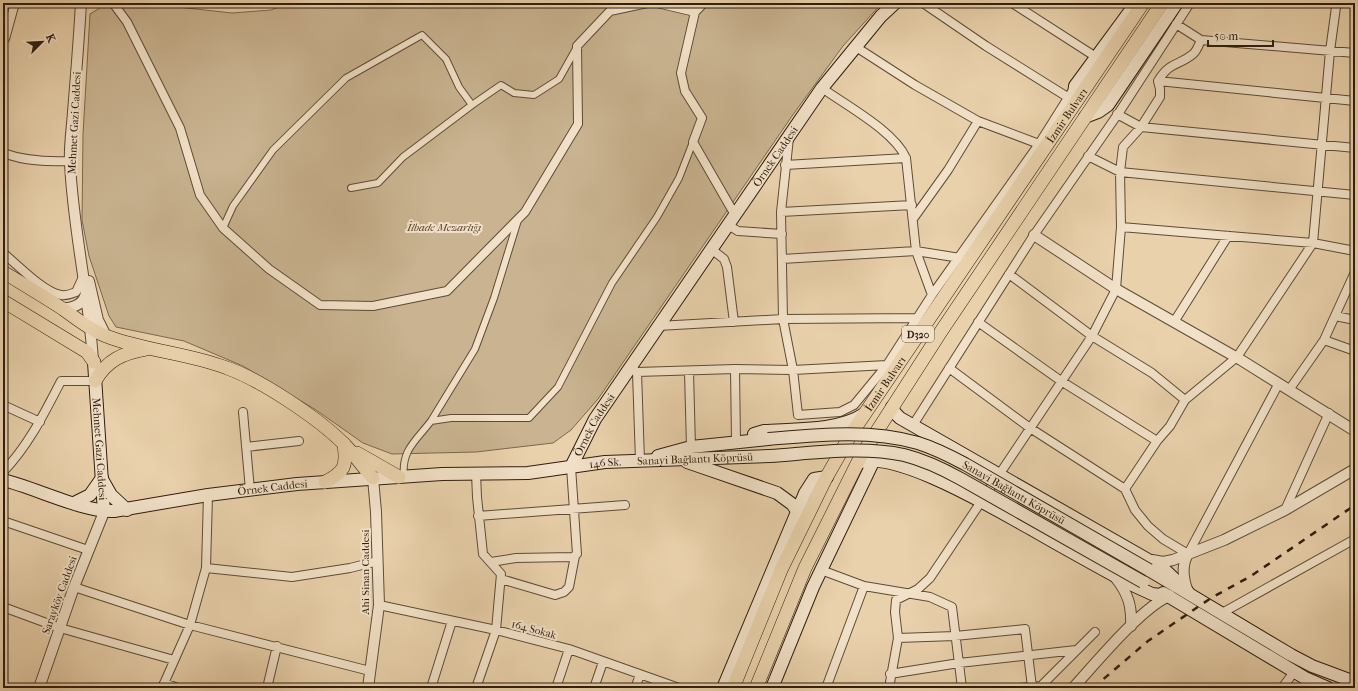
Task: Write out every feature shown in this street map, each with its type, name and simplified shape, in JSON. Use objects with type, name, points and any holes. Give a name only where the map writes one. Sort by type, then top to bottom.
[{"type":"main road","name":"Örnek Caddesi","points":[[104,512],[127,510],[208,495],[325,482],[476,473],[528,473],[571,467],[595,419],[634,370],[658,326],[822,88],[881,16],[895,3]]},
{"type":"main road","points":[[1071,102],[1075,86],[1136,3]]},
{"type":"main road","name":"İzmir Bulvarı","points":[[733,688],[801,516],[827,477],[864,414],[1071,102],[1143,3]]},
{"type":"main road","name":"İzmir Bulvarı","points":[[756,688],[805,568],[858,462],[892,407],[1162,3]]},
{"type":"main road","points":[[1085,118],[1108,105],[1177,3]]},
{"type":"main road","points":[[3,272],[61,308],[91,329],[106,336],[148,349],[190,357],[228,368],[292,404],[328,430],[344,444],[374,464],[402,477]]},
{"type":"main road","points":[[3,301],[87,352],[94,362]]},
{"type":"main road","points":[[95,380],[102,369],[123,354],[148,349]]},
{"type":"main road","name":"Mehmet Gazi Caddesi","points":[[94,362],[104,512]]},
{"type":"main road","points":[[892,407],[897,416],[1000,474],[1100,534],[1146,558],[1170,573],[1188,592],[1222,613],[1312,666],[1355,682]]},
{"type":"main road","points":[[739,441],[759,432],[844,424],[864,414]]},
{"type":"main road","name":"Sanayi Bağlantı Köprüsü","points":[[640,461],[691,446],[739,441],[854,435],[892,437],[917,443],[944,453],[1188,592]]},
{"type":"main road","points":[[344,444],[373,478]]},
{"type":"main road","points":[[325,482],[343,470],[345,464],[344,444]]},
{"type":"main road","name":"Sanayi Bağlantı Köprüsü","points":[[640,461],[884,452],[906,456],[937,466],[1169,596],[1321,687]]},
{"type":"main road","points":[[680,459],[777,493],[792,504],[801,516],[723,688]]},
{"type":"main road","points":[[858,462],[874,460],[926,475],[981,502],[1114,576],[1146,592],[1169,596]]},
{"type":"main road","points":[[772,688],[821,570],[874,460]]},
{"type":"main road","name":"146 Sk.","points":[[571,467],[605,462],[640,461]]},
{"type":"main road","points":[[74,503],[90,495],[102,478],[111,495],[127,510]]},
{"type":"main road","points":[[3,480],[104,512]]},
{"type":"street","points":[[4,41],[15,3]]},
{"type":"street","name":"Mehmet Gazi Caddesi","points":[[81,3],[70,161],[75,223],[83,266],[89,280],[98,320],[106,336]]},
{"type":"street","points":[[113,3],[127,22],[180,128],[200,195],[223,228],[269,269],[320,305],[373,306],[447,291],[525,212],[578,124],[577,46]]},
{"type":"street","points":[[351,188],[378,183],[403,157],[501,85],[514,93],[534,95],[559,78],[577,46],[610,11],[647,3]]},
{"type":"street","points":[[657,3],[695,12]]},
{"type":"street","points":[[431,421],[451,418],[529,418],[558,387],[612,283],[658,216],[680,178],[702,118],[685,91],[681,73],[695,12],[704,3]]},
{"type":"street","points":[[798,415],[840,412],[854,406],[887,365],[932,295],[960,258],[1039,144],[1071,102],[923,3]]},
{"type":"street","points":[[1012,3],[1096,57]]},
{"type":"street","points":[[913,425],[1034,235],[1117,114],[1190,3]]},
{"type":"street","points":[[1126,489],[1157,441],[1170,426],[1185,400],[1237,357],[1313,244],[1330,51],[1337,4]]},
{"type":"street","points":[[1176,24],[1201,40],[1355,53]]},
{"type":"street","points":[[223,228],[233,206],[273,150],[346,78],[422,35],[446,59],[460,87],[472,105]]},
{"type":"street","points":[[1158,81],[1171,65],[1194,54],[1201,40]]},
{"type":"street","points":[[856,47],[914,85],[978,121],[1039,144]]},
{"type":"street","points":[[1158,81],[1355,101]]},
{"type":"street","points":[[889,688],[890,674],[898,638],[895,612],[896,600],[918,589],[930,578],[1060,381],[1092,336],[1116,289],[1121,227],[1120,172],[1123,147],[1142,126],[1160,97],[1158,81]]},
{"type":"street","points":[[822,88],[893,138],[902,148],[906,158],[916,250],[932,295]]},
{"type":"street","points":[[1117,114],[1142,126],[1355,148]]},
{"type":"street","points":[[913,219],[948,170],[978,121]]},
{"type":"street","points":[[790,135],[785,165],[781,212],[783,319],[793,370],[799,428]]},
{"type":"street","points":[[693,142],[724,194],[731,220],[738,231],[782,234]]},
{"type":"street","points":[[3,153],[13,157],[40,162],[70,161]]},
{"type":"street","points":[[1088,156],[1120,172],[1355,195]]},
{"type":"street","points":[[785,165],[906,158]]},
{"type":"street","points":[[781,212],[912,205]]},
{"type":"street","points":[[402,477],[406,452],[431,421],[475,349],[494,298],[519,218]]},
{"type":"street","points":[[1121,227],[1313,244],[1355,251]]},
{"type":"street","points":[[1034,235],[1116,289],[1237,357],[1355,430]]},
{"type":"street","points":[[1174,322],[1228,236]]},
{"type":"street","points":[[711,249],[724,259],[727,267],[734,322]]},
{"type":"street","points":[[782,258],[916,250],[960,258]]},
{"type":"street","points":[[3,253],[40,283],[60,295],[66,296],[76,292],[82,280]]},
{"type":"street","name":"Mehmet Gazi Caddesi","points":[[83,266],[82,280],[91,329],[94,362]]},
{"type":"street","points":[[1289,390],[1324,340],[1335,316],[1353,286],[1355,272]]},
{"type":"street","points":[[1009,274],[1092,336],[1152,373],[1185,400]]},
{"type":"street","points":[[61,308],[78,305],[84,300],[85,296]]},
{"type":"street","points":[[1335,316],[1355,320]]},
{"type":"street","points":[[658,326],[783,319],[917,318]]},
{"type":"street","points":[[978,322],[1060,381],[1157,441]]},
{"type":"street","points":[[1324,340],[1355,351]]},
{"type":"street","points":[[640,461],[634,370],[689,372],[735,369],[793,370],[887,365]]},
{"type":"street","points":[[949,368],[1030,428],[1126,489],[1135,510],[1148,526],[1163,539],[1188,554]]},
{"type":"street","points":[[735,369],[739,441]]},
{"type":"street","points":[[689,372],[691,446]]},
{"type":"street","points":[[3,472],[12,463],[40,422],[61,381],[95,380]]},
{"type":"street","points":[[1188,592],[1184,578],[1184,568],[1188,554],[1279,383]]},
{"type":"street","points":[[3,405],[40,422]]},
{"type":"street","points":[[243,412],[250,490]]},
{"type":"street","points":[[1285,510],[1329,413]]},
{"type":"street","points":[[246,447],[299,441]]},
{"type":"street","points":[[501,579],[555,594],[561,593],[569,587],[577,553],[571,467]]},
{"type":"street","points":[[1146,558],[1166,562],[1224,540],[1285,510],[1355,468]]},
{"type":"street","points":[[476,473],[478,516],[483,554],[501,574],[496,630],[476,688]]},
{"type":"street","name":"Ahi Sinan Caddesi","points":[[368,688],[379,605],[373,478]]},
{"type":"street","points":[[178,688],[163,685],[190,625],[206,568],[208,495]]},
{"type":"street","points":[[478,516],[625,505]]},
{"type":"street","name":"Sarayköy Caddesi","points":[[39,688],[74,587],[104,512]]},
{"type":"street","points":[[3,521],[88,550]]},
{"type":"street","points":[[1222,613],[1355,539]]},
{"type":"street","points":[[491,562],[516,558],[577,553]]},
{"type":"street","points":[[206,568],[292,577],[350,568],[378,561]]},
{"type":"street","points":[[821,570],[864,586],[930,597],[952,607],[962,688]]},
{"type":"street","points":[[1114,576],[1129,600],[1132,613],[1131,626]]},
{"type":"street","points":[[826,688],[864,586]]},
{"type":"street","points":[[74,587],[190,625],[370,671]]},
{"type":"street","points":[[1073,688],[1131,626],[1157,602],[1169,596]]},
{"type":"street","name":"164 Sokak","points":[[379,605],[496,630],[569,650],[676,688]]},
{"type":"street","points":[[3,607],[60,628],[174,660]]},
{"type":"street","points":[[431,688],[452,621]]},
{"type":"street","points":[[898,638],[955,636],[1025,629],[1032,686]]},
{"type":"street","points":[[1019,688],[1041,686],[1095,632]]},
{"type":"street","points":[[267,688],[277,646]]},
{"type":"street","points":[[556,688],[569,650]]},
{"type":"street","points":[[890,674],[958,663],[1076,650]]},
{"type":"street","points":[[594,688],[603,662]]},
{"type":"street","points":[[1282,688],[1294,672]]},
{"type":"street","points":[[635,688],[640,675]]},
{"type":"green space","name":"İlbade Mezarlığı","points":[[108,3],[142,3],[232,13],[271,10],[289,3],[882,3],[843,46],[792,116],[598,399],[571,430],[553,443],[476,452],[392,454],[363,443],[316,410],[243,366],[184,341],[116,327],[109,316],[89,256],[82,220],[83,134],[90,14]]},
{"type":"railway","points":[[1093,688],[1148,641],[1211,598],[1251,576],[1355,505]]}]
